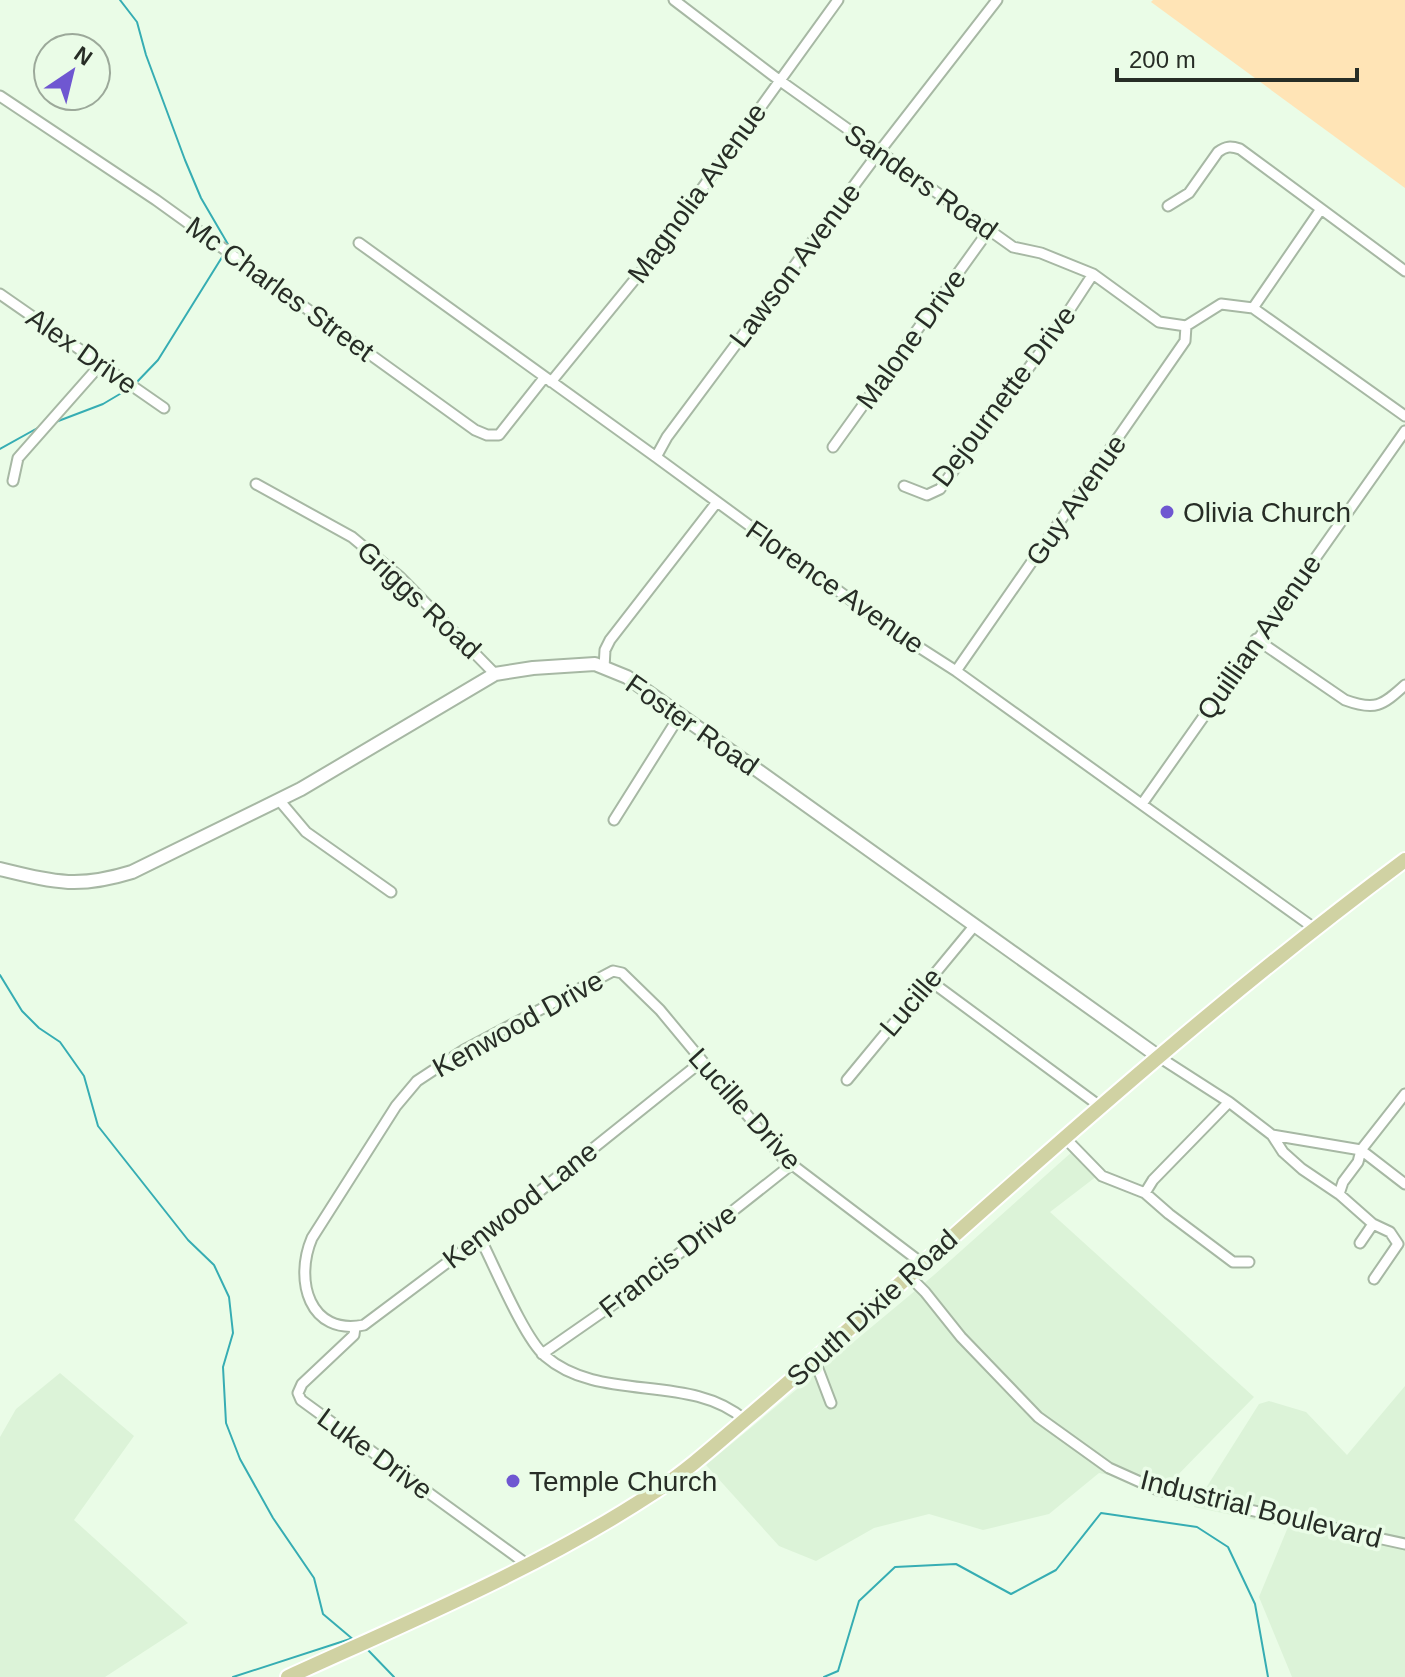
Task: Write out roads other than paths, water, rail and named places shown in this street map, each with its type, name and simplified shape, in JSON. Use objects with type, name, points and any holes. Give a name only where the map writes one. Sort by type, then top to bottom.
[{"type":"main road","name":"South Dixie Road","points":[[288,1677],[525,1566],[580,1538],[658,1489],[815,1361],[1159,1057],[1314,928],[1405,860]]},
{"type":"street","name":"Sanders Road","points":[[674,0],[779,80],[1013,247],[1041,253],[1093,274],[1159,322],[1186,326]]},
{"type":"street","name":"Magnolia Avenue","points":[[547,380],[649,262],[838,0]]},
{"type":"street","name":"Lawson Avenue","points":[[656,457],[667,437],[879,152],[997,0]]},
{"type":"street","name":"Mc Charles Street","points":[[0,96],[156,200],[475,430],[487,435],[499,435],[547,380]]},
{"type":"street","points":[[1168,206],[1189,193],[1218,152],[1232,146],[1405,271]]},
{"type":"street","points":[[1253,308],[1321,209]]},
{"type":"street","name":"Malone Drive","points":[[833,447],[989,230]]},
{"type":"street","name":"Florence Avenue","points":[[359,243],[889,628],[956,671],[1314,928]]},
{"type":"street","name":"Dejournette Drive","points":[[904,486],[927,495],[940,489],[1055,332],[1093,274]]},
{"type":"street","name":"Alex Drive","points":[[0,294],[164,408]]},
{"type":"street","points":[[1186,326],[1221,304],[1253,308],[1405,416]]},
{"type":"street","name":"Guy Avenue","points":[[956,671],[1178,352],[1185,341],[1186,326]]},
{"type":"street","points":[[13,481],[18,458],[101,364]]},
{"type":"street","name":"Quillian Avenue","points":[[1142,804],[1405,431]]},
{"type":"street","name":"Griggs Road","points":[[256,484],[352,537],[400,577],[495,674]]},
{"type":"street","points":[[604,668],[605,650],[610,640],[717,502]]},
{"type":"street","points":[[1256,639],[1345,700],[1360,706],[1370,708],[1382,704],[1405,685]]},
{"type":"street","name":"Foster Road","points":[[0,869],[70,884],[109,879],[132,872],[279,800],[495,674],[595,664],[627,677],[1159,1057]]},
{"type":"street","points":[[614,820],[680,715]]},
{"type":"street","points":[[279,800],[306,832],[391,892]]},
{"type":"street","name":"Lucille","points":[[847,1080],[975,925]]},
{"type":"street","name":"Lucille Drive","points":[[616,971],[639,988],[660,1010],[791,1165],[923,1264]]},
{"type":"street","name":"Kenwood Drive","points":[[355,1327],[343,1328],[331,1322],[321,1316],[309,1300],[304,1287],[305,1253],[396,1106],[417,1081],[464,1050],[616,971]]},
{"type":"street","points":[[929,980],[1101,1107]]},
{"type":"street","points":[[1159,1057],[1229,1102],[1272,1135],[1283,1152],[1373,1224],[1390,1232],[1398,1244],[1374,1279]]},
{"type":"street","name":"Kenwood Lane","points":[[355,1327],[364,1325],[480,1238],[701,1062]]},
{"type":"street","points":[[1339,1194],[1343,1182],[1358,1162],[1361,1150],[1405,1094]]},
{"type":"street","points":[[1145,1193],[1153,1180],[1229,1102]]},
{"type":"street","points":[[1272,1135],[1361,1150],[1405,1184]]},
{"type":"street","points":[[1066,1139],[1102,1176],[1145,1193],[1233,1262],[1249,1262]]},
{"type":"street","name":"Francis Drive","points":[[542,1354],[624,1297],[791,1165]]},
{"type":"street","points":[[1360,1243],[1373,1224]]},
{"type":"street","points":[[480,1238],[542,1354],[579,1377],[700,1397],[733,1409],[745,1420]]},
{"type":"street","name":"Industrial Boulevard","points":[[910,1277],[961,1337],[1038,1417],[1109,1468],[1158,1490],[1405,1544]]},
{"type":"street","name":"Luke Drive","points":[[355,1327],[354,1335],[302,1384],[298,1393],[301,1400],[521,1560],[525,1566]]},
{"type":"street","points":[[815,1361],[831,1403]]},
{"type":"waterway","points":[[120,0],[137,22],[185,160],[201,198],[229,246]]},
{"type":"waterway","points":[[135,384],[158,360],[224,254]]},
{"type":"waterway","points":[[53,423],[103,404],[130,388]]},
{"type":"waterway","points":[[0,449],[43,425]]},
{"type":"waterway","points":[[0,975],[22,1011],[39,1028],[60,1042],[84,1076],[98,1126],[188,1240],[214,1265],[229,1297],[233,1333],[223,1367],[226,1423],[240,1459],[273,1518],[314,1578],[323,1614],[355,1641]]},
{"type":"waterway","points":[[824,1677],[838,1671],[859,1601],[895,1567],[956,1564],[1011,1594],[1056,1570],[1101,1513],[1197,1527],[1228,1547],[1255,1604],[1268,1677]]},
{"type":"waterway","points":[[233,1677],[350,1639]]},
{"type":"waterway","points":[[367,1649],[394,1677]]},
{"type":"place","name":"Olivia Church","points":[[1167,512]]},
{"type":"place","name":"Temple Church","points":[[513,1481]]}]
